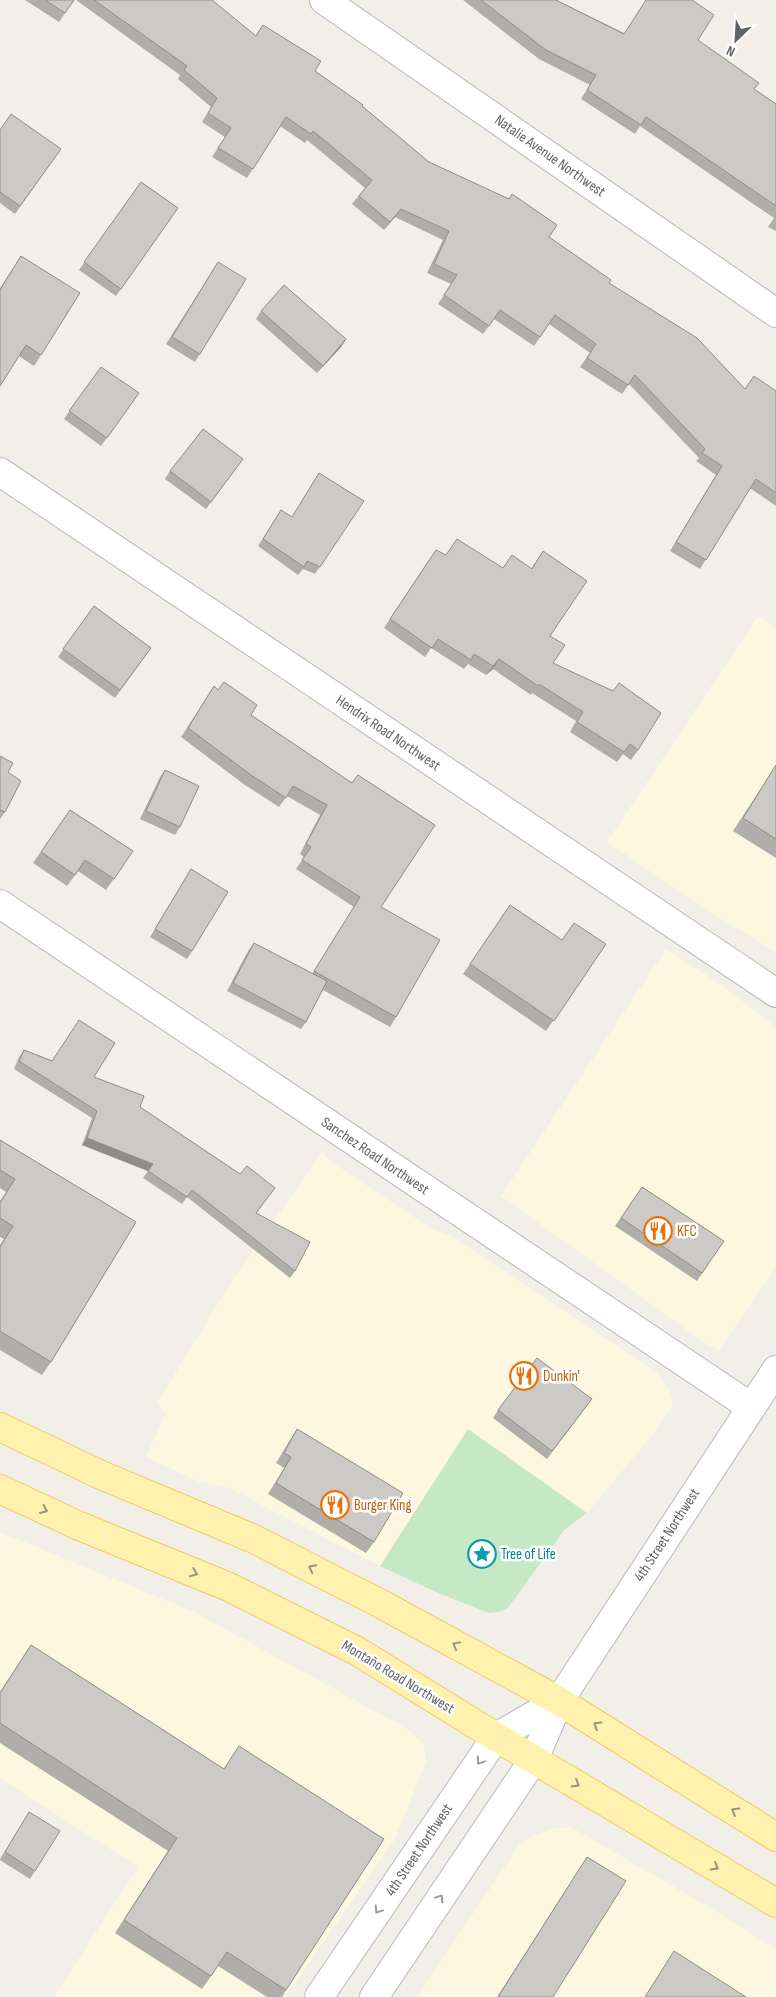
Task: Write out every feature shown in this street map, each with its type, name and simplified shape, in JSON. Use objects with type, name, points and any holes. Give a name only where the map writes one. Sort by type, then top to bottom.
[{"type":"main road","points":[[0,1427],[101,1475],[254,1539],[383,1605],[559,1701],[776,1837]]},
{"type":"main road","name":"Montaño Road Northwest","points":[[0,1489],[77,1525],[229,1587],[349,1646],[496,1737],[776,1903]]},
{"type":"street","name":"Natalie Avenue Northwest","points":[[324,0],[776,313]]},
{"type":"street","name":"Hendrix Road Northwest","points":[[0,472],[776,993]]},
{"type":"street","name":"Sanchez Road Northwest","points":[[0,904],[751,1407]]},
{"type":"street","name":"4th Street Northwest","points":[[374,1997],[534,1759],[559,1701],[776,1370]]},
{"type":"street","name":"4th Street Northwest","points":[[319,1997],[496,1737],[559,1701]]},
{"type":"shaded area","points":[[758,616],[776,627],[776,952],[712,913],[607,842]]},
{"type":"shaded area","points":[[666,949],[720,984],[776,1027],[776,1268],[719,1350],[708,1345],[501,1196]]},
{"type":"shaded area","points":[[322,1152],[333,1163],[432,1229],[448,1234],[655,1371],[669,1389],[673,1404],[659,1427],[587,1513],[468,1429],[380,1566],[229,1488],[200,1482],[146,1457],[166,1413],[157,1403],[230,1284]]},
{"type":"shaded area","points":[[0,1532],[194,1612],[409,1730],[424,1745],[426,1762],[395,1839],[285,1997],[54,1997],[138,1867],[0,1778]]},
{"type":"shaded area","points":[[571,1827],[719,1913],[776,1949],[776,1997],[417,1997],[522,1841],[550,1829]]},
{"type":"green space","points":[[468,1429],[587,1513],[564,1530],[508,1608],[498,1612],[489,1613],[438,1593],[380,1566]]},
{"type":"building","points":[[45,0],[74,0],[65,13]]},
{"type":"building","points":[[94,0],[212,0],[256,36],[263,25],[321,61],[315,71],[363,105],[429,162],[509,199],[512,194],[557,225],[549,237],[611,280],[609,283],[697,338],[745,389],[754,376],[776,391],[776,493],[756,479],[706,560],[676,542],[722,466],[702,453],[705,449],[635,375],[628,385],[587,358],[596,344],[555,315],[540,337],[500,310],[489,326],[444,295],[457,275],[434,264],[449,231],[401,209],[390,222],[359,196],[372,180],[313,131],[311,134],[286,117],[253,169],[218,148],[231,128],[208,113],[217,98],[184,70],[187,66]]},
{"type":"building","points":[[481,0],[556,0],[624,34],[646,0],[692,0],[714,15],[698,40],[759,83],[754,89],[776,104],[776,206],[646,117],[641,125],[587,90],[596,75],[546,50]]},
{"type":"building","points":[[11,114],[61,149],[20,206],[0,192],[0,130]]},
{"type":"building","points":[[141,182],[178,208],[121,289],[84,262]]},
{"type":"building","points":[[21,256],[80,293],[41,355],[26,345],[0,386],[0,290]]},
{"type":"building","points":[[218,262],[246,279],[200,354],[172,337]]},
{"type":"building","points":[[284,285],[346,339],[323,366],[261,311]]},
{"type":"building","points":[[101,367],[139,393],[107,438],[69,411]]},
{"type":"building","points":[[203,429],[243,459],[211,502],[170,471]]},
{"type":"building","points":[[319,473],[364,501],[320,567],[307,561],[304,567],[263,539],[281,510],[292,517]]},
{"type":"building","points":[[457,539],[503,568],[512,555],[532,569],[543,551],[587,581],[550,636],[565,645],[553,663],[613,691],[619,683],[661,713],[638,750],[630,744],[624,752],[577,722],[583,712],[539,684],[538,686],[499,659],[493,666],[474,654],[471,660],[438,639],[432,648],[390,619],[436,550],[446,555]]},
{"type":"building","points":[[94,606],[151,648],[120,690],[63,649]]},
{"type":"building","points":[[224,682],[257,705],[251,715],[352,783],[358,775],[435,825],[381,907],[440,940],[396,1017],[314,971],[360,897],[302,860],[311,847],[306,844],[327,805],[293,786],[286,798],[251,775],[188,728],[214,686],[218,690]]},
{"type":"building","points":[[0,756],[13,763],[8,772],[21,781],[5,812],[0,810]]},
{"type":"building","points":[[776,765],[776,839],[743,818]]},
{"type":"building","points":[[165,770],[199,786],[180,827],[146,811]]},
{"type":"building","points":[[70,810],[133,851],[114,879],[85,860],[75,875],[41,852]]},
{"type":"building","points":[[191,869],[228,892],[192,951],[155,929]]},
{"type":"building","points":[[510,905],[562,940],[574,923],[606,944],[554,1021],[470,964]]},
{"type":"building","points":[[254,943],[327,981],[306,1022],[233,983]]},
{"type":"building","points":[[79,1020],[115,1043],[94,1077],[144,1096],[140,1107],[240,1174],[247,1166],[275,1188],[256,1213],[310,1242],[295,1271],[192,1190],[187,1197],[148,1171],[153,1164],[87,1138],[97,1111],[19,1061],[24,1050],[52,1061]]},
{"type":"building","points":[[0,1140],[136,1222],[51,1362],[0,1331],[0,1247],[13,1226],[0,1218],[0,1203],[15,1179],[0,1170]]},
{"type":"building","points":[[642,1187],[724,1241],[702,1273],[621,1218]]},
{"type":"building","points":[[537,1358],[592,1399],[552,1451],[498,1410]]},
{"type":"building","points":[[297,1429],[403,1493],[374,1542],[276,1483],[291,1457],[284,1453]]},
{"type":"building","points":[[31,1645],[224,1769],[239,1746],[384,1839],[286,1990],[227,1952],[211,1976],[124,1920],[177,1838],[0,1723],[0,1693]]},
{"type":"building","points":[[29,1812],[60,1831],[35,1871],[5,1852]]},
{"type":"building","points":[[587,1857],[626,1881],[553,1997],[498,1997]]},
{"type":"building","points":[[674,1951],[746,1997],[645,1997]]},
{"type":"place","name":"KFC","points":[[658,1231]]},
{"type":"place","name":"Dunkin'","points":[[524,1376]]},
{"type":"place","name":"Burger King","points":[[335,1505]]},
{"type":"place","name":"Tree of Life","points":[[482,1554]]}]
